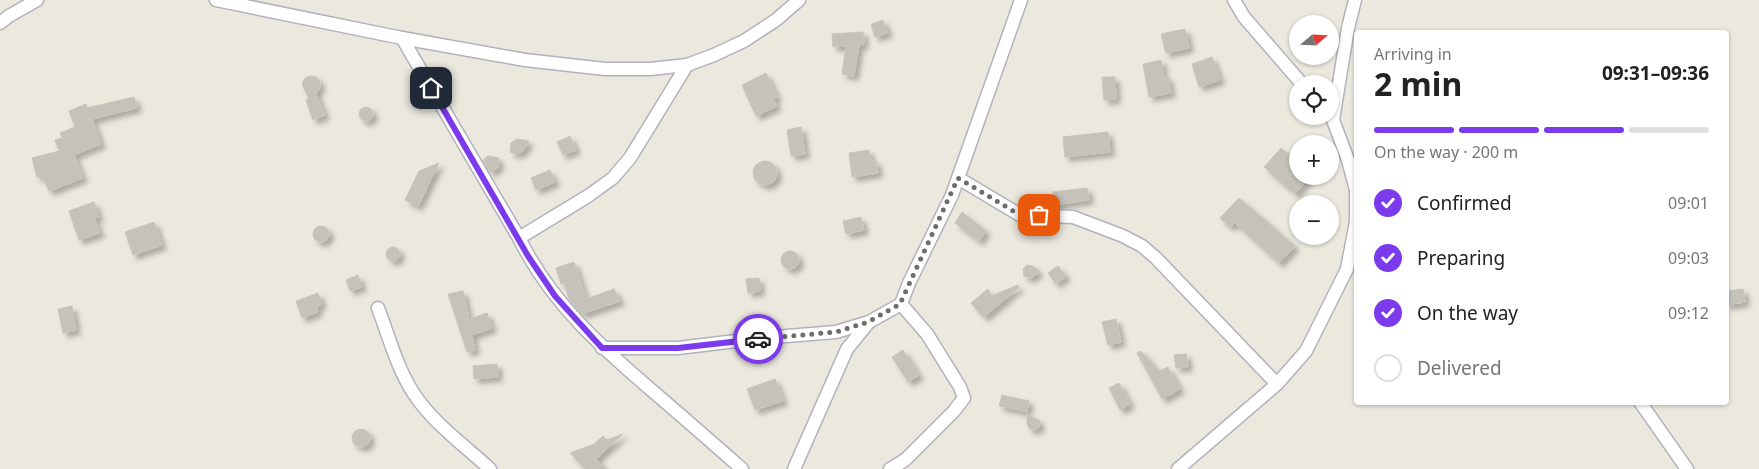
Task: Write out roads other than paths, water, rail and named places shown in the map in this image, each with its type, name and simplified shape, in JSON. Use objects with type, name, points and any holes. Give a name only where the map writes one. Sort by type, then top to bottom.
[{"type":"street","points":[[0,23],[37,0]]},
{"type":"street","points":[[216,0],[402,38],[525,60],[605,69],[650,69],[687,66],[744,40],[776,20],[799,0]]},
{"type":"street","points":[[602,348],[678,348],[836,332],[868,322],[900,304],[958,178],[1021,0]]},
{"type":"street","points":[[1234,0],[1244,18],[1294,75]]},
{"type":"street","points":[[1339,79],[1355,0]]},
{"type":"street","points":[[402,38],[528,256],[555,296],[602,348],[742,469]]},
{"type":"street","points":[[519,238],[588,196],[613,178],[630,158],[687,66]]},
{"type":"street","points":[[1335,125],[1354,182]]},
{"type":"street","points":[[1340,138],[1354,154]]},
{"type":"street","points":[[958,178],[1020,215],[1073,217],[1123,236],[1142,246],[1156,258],[1276,384]]},
{"type":"street","points":[[1178,469],[1276,384],[1306,351],[1347,269],[1354,232]]},
{"type":"street","points":[[890,469],[905,460],[954,411],[964,398],[960,387],[927,334],[900,304]]},
{"type":"street","points":[[378,308],[400,366],[413,393],[428,413],[490,469]]},
{"type":"street","points":[[794,469],[847,349],[868,322]]},
{"type":"street","points":[[1642,405],[1687,469]]}]
